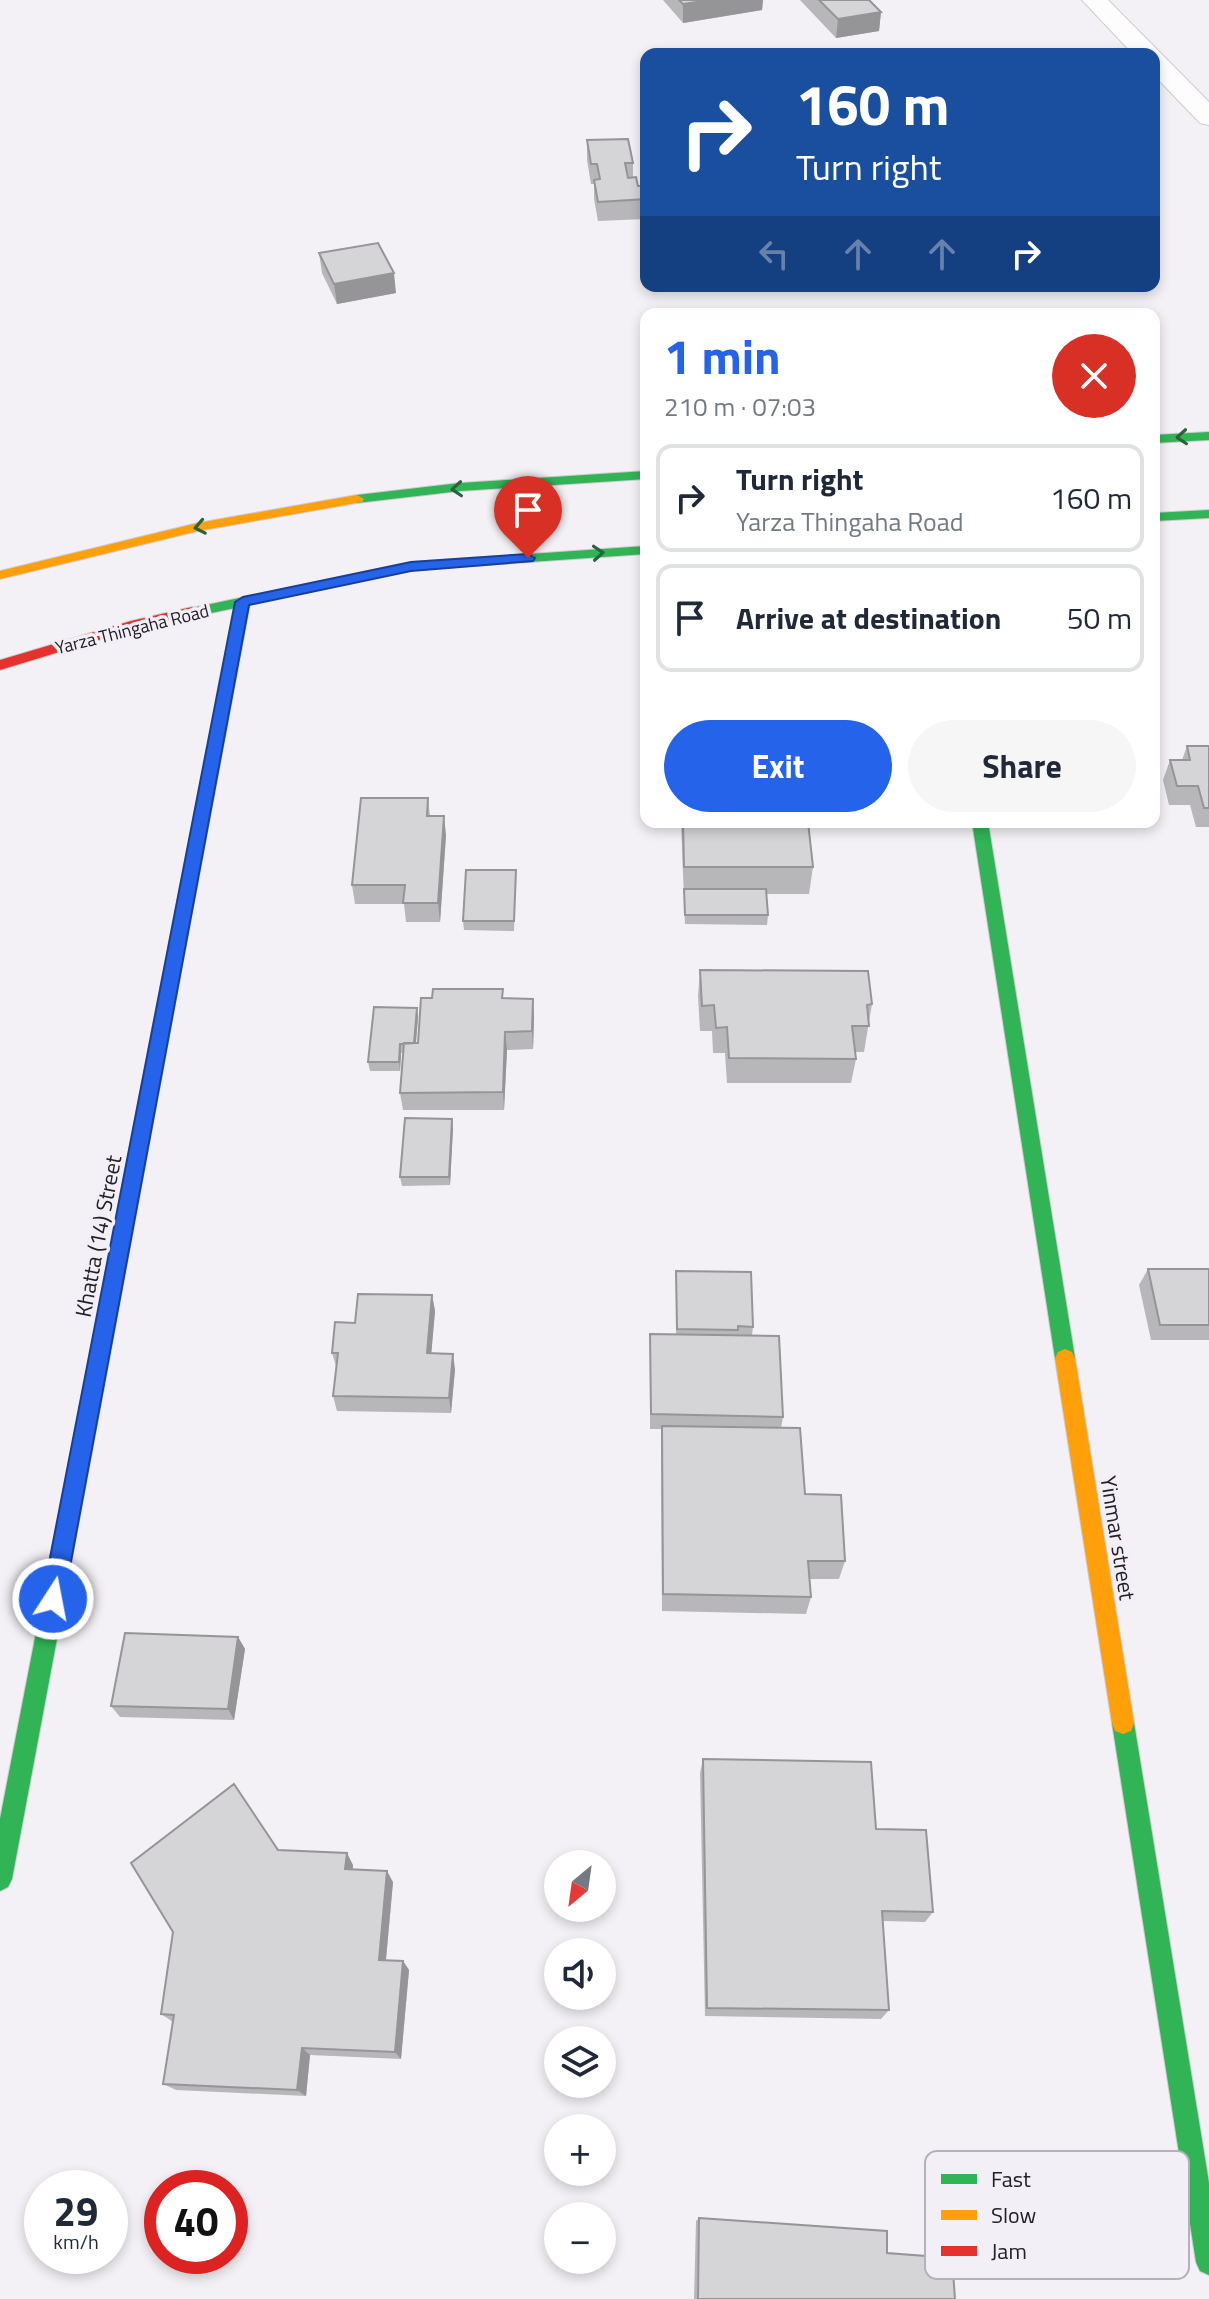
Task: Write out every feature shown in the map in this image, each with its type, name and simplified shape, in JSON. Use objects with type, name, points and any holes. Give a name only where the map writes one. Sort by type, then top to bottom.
[{"type":"street","points":[[1094,0],[1141,48]]},
{"type":"street","points":[[1160,67],[1209,117]]},
{"type":"street","points":[[1160,439],[1209,436]]},
{"type":"street","points":[[0,575],[105,546],[225,522],[398,494],[640,475]]},
{"type":"street","points":[[1160,517],[1209,514]]},
{"type":"street","name":"Yarza Thingaha Road","points":[[0,665],[136,624],[411,566],[640,550]]},
{"type":"street","name":"Khatta (14) Street","points":[[0,1879],[243,602]]},
{"type":"street","name":"Yinmar street","points":[[981,828],[1209,2262]]},
{"type":"building","points":[[679,0],[710,0],[683,4]]},
{"type":"building","points":[[819,0],[869,0],[881,12],[838,19]]},
{"type":"building","points":[[628,139],[633,163],[625,163],[628,178],[636,177],[640,186],[640,199],[598,202],[594,180],[600,179],[597,164],[591,164],[587,140]]},
{"type":"building","points":[[378,243],[394,273],[334,284],[319,253]]},
{"type":"building","points":[[1187,746],[1209,746],[1209,808],[1204,808],[1198,786],[1177,786],[1170,760],[1190,760]]},
{"type":"building","points":[[361,798],[428,798],[427,816],[444,816],[438,903],[403,903],[405,885],[352,885]]},
{"type":"building","points":[[683,828],[809,828],[813,867],[684,867]]},
{"type":"building","points":[[466,870],[516,870],[514,921],[463,921]]},
{"type":"building","points":[[684,889],[766,889],[768,915],[685,915]]},
{"type":"building","points":[[700,970],[868,971],[872,1004],[867,1005],[869,1026],[852,1026],[856,1059],[729,1058],[727,1027],[716,1028],[714,1005],[702,1006]]},
{"type":"building","points":[[433,989],[503,989],[502,998],[533,999],[532,1031],[505,1032],[503,1092],[400,1093],[404,1043],[418,1043],[421,998],[432,998]]},
{"type":"building","points":[[374,1007],[417,1008],[414,1043],[400,1044],[399,1062],[368,1062]]},
{"type":"building","points":[[405,1118],[452,1119],[449,1177],[400,1177]]},
{"type":"building","points":[[1148,1269],[1209,1269],[1209,1325],[1160,1325]]},
{"type":"building","points":[[676,1271],[751,1272],[753,1327],[738,1326],[738,1330],[677,1329]]},
{"type":"building","points":[[358,1294],[432,1295],[427,1353],[453,1354],[449,1398],[333,1396],[338,1353],[332,1353],[335,1322],[355,1323]]},
{"type":"building","points":[[650,1334],[779,1336],[783,1417],[651,1414]]},
{"type":"building","points":[[662,1426],[800,1428],[805,1494],[841,1495],[845,1561],[808,1561],[811,1597],[663,1594]]},
{"type":"building","points":[[125,1633],[238,1637],[228,1709],[111,1706]]},
{"type":"building","points":[[703,1759],[871,1762],[876,1829],[926,1830],[933,1912],[882,1911],[889,2010],[707,2008]]},
{"type":"building","points":[[234,1784],[278,1850],[347,1853],[345,1869],[387,1871],[379,1960],[403,1961],[395,2052],[302,2048],[297,2090],[163,2084],[174,2015],[161,2014],[173,1932],[131,1863]]},
{"type":"building","points":[[699,2218],[887,2231],[887,2253],[925,2256],[925,2279],[954,2279],[955,2299],[698,2299]]},
{"type":"traffic: fast","points":[[1160,439],[1209,436]]},
{"type":"traffic: fast","points":[[357,499],[460,487],[640,475]]},
{"type":"traffic: fast","points":[[1160,517],[1209,514]]},
{"type":"traffic: fast","points":[[192,612],[411,566],[640,550]]},
{"type":"traffic: fast","points":[[162,1025],[243,602]]},
{"type":"traffic: fast","points":[[981,828],[1065,1358]]},
{"type":"traffic: fast","points":[[0,1879],[106,1323]]},
{"type":"traffic: fast","points":[[1123,1723],[1209,2262]]},
{"type":"traffic: slow","points":[[0,575],[198,527],[357,499]]},
{"type":"traffic: slow","points":[[1065,1358],[1123,1723]]},
{"type":"traffic: jam","points":[[0,665],[136,624],[192,612]]},
{"type":"traffic: jam","points":[[106,1323],[162,1025]]},
{"type":"route","points":[[53,1599],[243,602],[411,566],[528,558]]}]
